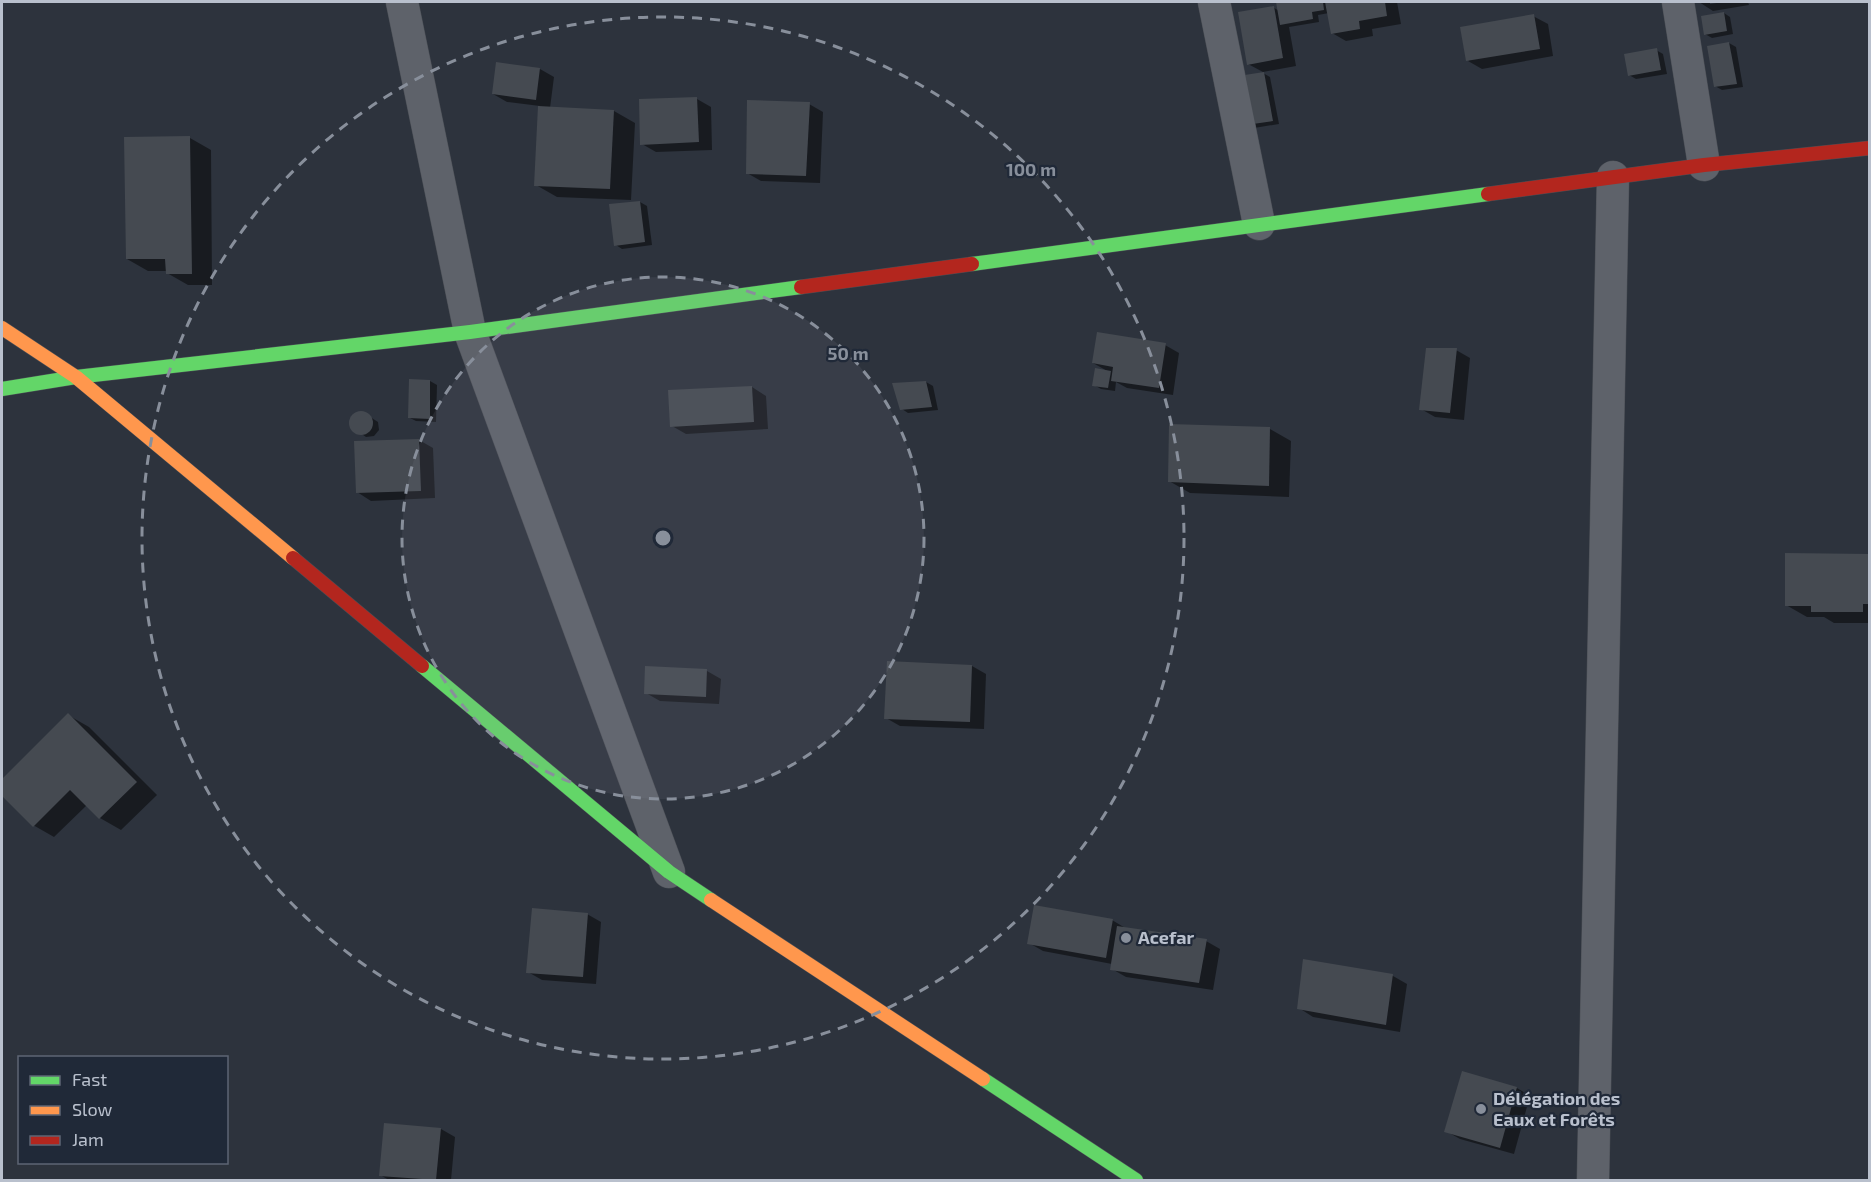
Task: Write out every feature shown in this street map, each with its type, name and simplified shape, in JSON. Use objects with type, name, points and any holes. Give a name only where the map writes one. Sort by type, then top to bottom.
[{"type":"street","points":[[402,2],[470,332],[669,872]]},
{"type":"street","points":[[1214,2],[1259,224]]},
{"type":"street","points":[[1678,2],[1704,165]]},
{"type":"street","points":[[2,389],[76,377],[470,332],[1704,165],[1869,148]]},
{"type":"street","points":[[1593,1180],[1613,177]]},
{"type":"street","points":[[2,328],[76,377],[669,872],[1136,1180]]},
{"type":"building","points":[[1276,2],[1323,2],[1324,10],[1312,12],[1313,19],[1280,25]]},
{"type":"building","points":[[1325,2],[1385,2],[1387,16],[1359,21],[1360,29],[1331,34]]},
{"type":"building","points":[[1274,6],[1283,58],[1247,65],[1238,12]]},
{"type":"building","points":[[1724,12],[1727,31],[1704,35],[1701,16]]},
{"type":"building","points":[[1534,14],[1540,49],[1466,61],[1460,27]]},
{"type":"building","points":[[1729,42],[1737,84],[1714,87],[1707,46]]},
{"type":"building","points":[[1657,48],[1661,70],[1628,76],[1624,54]]},
{"type":"building","points":[[496,62],[540,68],[536,100],[492,94]]},
{"type":"building","points":[[1264,72],[1273,121],[1246,125],[1238,76]]},
{"type":"building","points":[[697,97],[699,142],[640,145],[639,99]]},
{"type":"building","points":[[747,100],[810,102],[806,176],[746,174]]},
{"type":"building","points":[[538,106],[614,110],[610,189],[534,186]]},
{"type":"building","points":[[190,136],[192,274],[166,274],[165,259],[126,259],[124,137]]},
{"type":"building","points":[[640,201],[645,242],[614,246],[609,204]]},
{"type":"building","points":[[1097,332],[1166,343],[1159,388],[1111,381],[1113,367],[1092,363]]},
{"type":"building","points":[[1426,348],[1457,348],[1450,413],[1419,410]]},
{"type":"building","points":[[1095,368],[1111,371],[1108,388],[1092,386]]},
{"type":"building","points":[[409,379],[430,380],[430,419],[408,418]]},
{"type":"building","points":[[926,381],[932,407],[900,410],[892,383]]},
{"type":"building","points":[[752,386],[754,422],[670,427],[668,390]]},
{"type":"building","points":[[361,411],[369,415],[373,423],[369,431],[361,435],[353,431],[349,423],[353,415]]},
{"type":"building","points":[[1169,424],[1270,427],[1269,486],[1168,482]]},
{"type":"building","points":[[419,439],[421,491],[356,493],[354,441]]},
{"type":"building","points":[[1785,553],[1870,554],[1870,604],[1863,604],[1863,612],[1811,612],[1811,606],[1785,606]]},
{"type":"building","points":[[887,661],[972,665],[970,722],[884,719]]},
{"type":"building","points":[[645,666],[707,669],[706,697],[644,694]]},
{"type":"building","points":[[68,713],[137,782],[99,819],[70,790],[33,827],[2,796],[2,779]]},
{"type":"building","points":[[1034,905],[1113,919],[1106,958],[1027,944]]},
{"type":"building","points":[[532,908],[588,913],[583,977],[526,973]]},
{"type":"building","points":[[1117,926],[1207,939],[1199,983],[1110,970]]},
{"type":"building","points":[[1303,959],[1393,974],[1386,1025],[1297,1009]]},
{"type":"building","name":"Délégation des Eaux et Forêts","points":[[1462,1071],[1517,1087],[1500,1148],[1444,1132]]},
{"type":"building","points":[[384,1123],[441,1128],[436,1180],[379,1176]]},
{"type":"traffic: fast","points":[[972,264],[1488,194]]},
{"type":"traffic: fast","points":[[2,389],[76,377],[470,332],[801,287]]},
{"type":"traffic: fast","points":[[422,666],[669,872],[711,900]]},
{"type":"traffic: fast","points":[[983,1079],[1136,1180]]},
{"type":"traffic: slow","points":[[2,328],[76,377],[293,558]]},
{"type":"traffic: slow","points":[[711,900],[983,1079]]},
{"type":"traffic: jam","points":[[1488,194],[1704,165],[1870,148]]},
{"type":"traffic: jam","points":[[801,287],[972,264]]},
{"type":"traffic: jam","points":[[293,558],[422,666]]},
{"type":"place","name":"Acefar","points":[[1126,938]]},
{"type":"place","name":"Délégation des Eaux et Forêts","points":[[1481,1109]]}]
